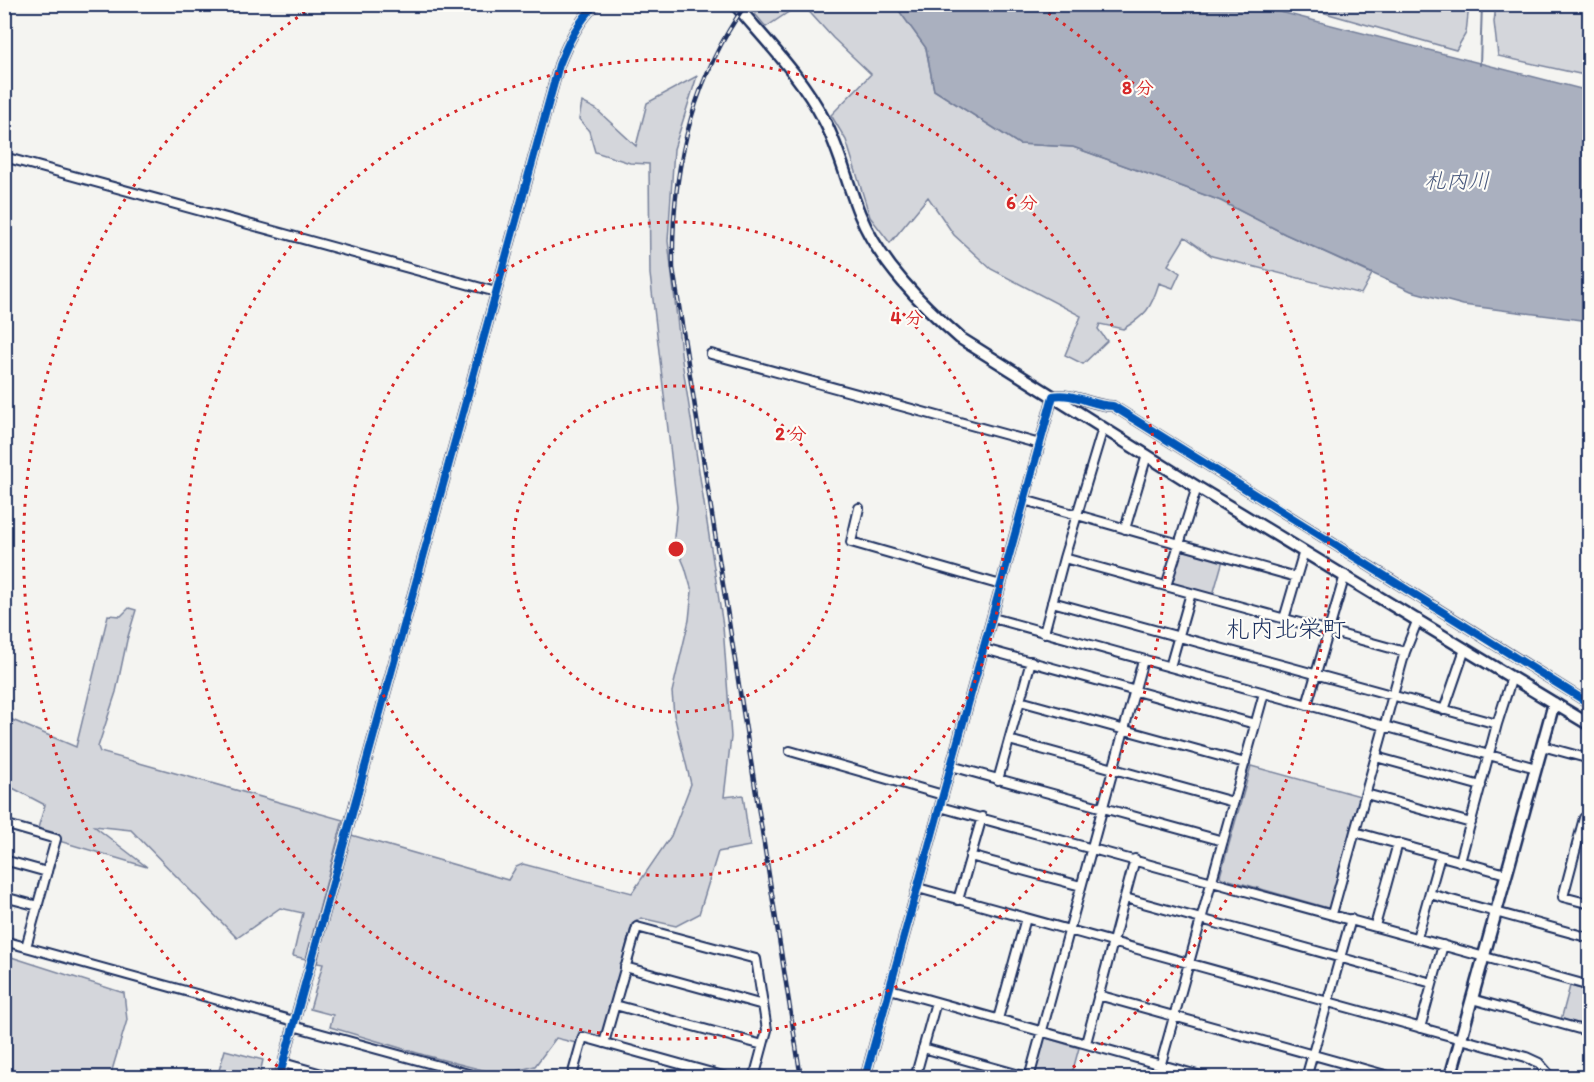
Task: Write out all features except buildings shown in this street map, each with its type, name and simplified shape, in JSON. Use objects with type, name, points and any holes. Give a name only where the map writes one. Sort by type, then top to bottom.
[{"type":"street","points":[[279,1077],[559,65],[567,43],[596,4]]},
{"type":"street","points":[[735,4],[800,79],[837,148],[849,188],[866,228],[930,313],[960,338],[1197,487],[1590,725]]},
{"type":"street","points":[[4,158],[496,292]]},
{"type":"street","points":[[711,354],[1040,444]]},
{"type":"street","points":[[1053,396],[1062,394],[1101,406],[1113,406],[1590,704]]},
{"type":"street","points":[[865,1077],[1053,396]]},
{"type":"street","points":[[1044,633],[1103,428]]},
{"type":"street","points":[[1125,529],[1147,455]]},
{"type":"street","points":[[1166,586],[1197,487]]},
{"type":"street","points":[[1024,500],[1296,577]]},
{"type":"street","points":[[859,508],[851,542],[1001,585]]},
{"type":"street","points":[[1284,619],[1304,551]]},
{"type":"street","points":[[1064,558],[1405,652]]},
{"type":"street","points":[[1307,705],[1327,630],[1345,575]]},
{"type":"street","points":[[1170,667],[1191,593]]},
{"type":"street","points":[[1052,602],[1497,724]]},
{"type":"street","points":[[993,618],[1536,768]]},
{"type":"street","points":[[1332,914],[1405,652],[1418,619]]},
{"type":"street","points":[[984,649],[1256,724]]},
{"type":"street","points":[[1444,710],[1465,649]]},
{"type":"street","points":[[923,1048],[1029,1077],[1143,660]]},
{"type":"street","points":[[998,780],[1031,661]]},
{"type":"street","points":[[1460,862],[1488,755],[1512,677]]},
{"type":"street","points":[[1157,1077],[1264,693]]},
{"type":"street","points":[[1020,701],[1245,763]]},
{"type":"street","points":[[1450,1077],[1554,702]]},
{"type":"street","points":[[1009,740],[1233,802]]},
{"type":"street","points":[[1542,746],[1590,759]]},
{"type":"street","points":[[790,752],[943,795]]},
{"type":"street","points":[[1376,757],[1481,786]]},
{"type":"street","points":[[951,766],[1223,841]]},
{"type":"street","points":[[1366,794],[1471,824]]},
{"type":"street","points":[[940,807],[1590,986]]},
{"type":"street","points":[[958,900],[982,817]]},
{"type":"street","points":[[1590,819],[1584,818],[1563,897],[1590,904]]},
{"type":"street","points":[[4,824],[56,839],[26,947]]},
{"type":"street","points":[[1355,832],[1506,874]]},
{"type":"street","points":[[1375,926],[1398,843]]},
{"type":"street","points":[[970,856],[1081,886]]},
{"type":"street","points":[[1418,938],[1440,856]]},
{"type":"street","points":[[1086,1043],[1135,859]]},
{"type":"street","points":[[4,860],[47,872]]},
{"type":"street","points":[[918,888],[1526,1057],[1539,1063],[1548,1076]]},
{"type":"street","points":[[1430,894],[1590,938]]},
{"type":"street","points":[[4,897],[38,906]]},
{"type":"street","points":[[1125,898],[1432,983]]},
{"type":"street","points":[[998,1019],[1026,918]]},
{"type":"street","points":[[1306,1077],[1351,919]]},
{"type":"street","points":[[604,1043],[637,927],[756,959],[767,1030],[754,1077]]},
{"type":"street","points":[[4,941],[294,1024],[458,1074],[483,1077]]},
{"type":"street","points":[[1420,1028],[1443,945]]},
{"type":"street","points":[[625,967],[763,1005]]},
{"type":"street","points":[[890,989],[1208,1077]]},
{"type":"street","points":[[1098,995],[1396,1077]]},
{"type":"street","points":[[1472,999],[1590,1032]]},
{"type":"street","points":[[915,1077],[936,1002]]},
{"type":"street","points":[[615,1005],[763,1046]]},
{"type":"street","points":[[574,1077],[583,1037],[725,1077]]},
{"type":"street","points":[[283,1063],[336,1077]]},
{"type":"street","points":[[1562,1077],[1573,1077]]},
{"type":"shaded area","points":[[1469,4],[1466,33],[1456,50],[1297,5]]},
{"type":"shaded area","points":[[761,5],[799,5],[766,27],[755,14]]},
{"type":"shaded area","points":[[803,5],[895,5],[926,48],[934,90],[1019,144],[1073,147],[1162,179],[1221,201],[1285,234],[1372,274],[1361,294],[1212,256],[1185,237],[1168,265],[1180,273],[1173,288],[1159,283],[1147,310],[1123,329],[1100,324],[1098,329],[1107,341],[1083,364],[1065,355],[1081,316],[991,269],[954,235],[928,197],[890,243],[870,217],[846,140],[831,115],[871,74]]},
{"type":"shaded area","points":[[1496,5],[1589,5],[1589,76],[1498,56],[1494,22]]},
{"type":"shaded area","points":[[697,76],[674,149],[668,241],[682,361],[723,626],[731,737],[724,797],[743,795],[750,846],[718,852],[699,914],[676,926],[641,918],[632,924],[603,1035],[599,1037],[579,1032],[576,1043],[556,1038],[535,1066],[502,1075],[330,1027],[333,1015],[310,1009],[323,964],[317,963],[329,910],[351,835],[508,880],[516,867],[523,864],[632,893],[671,836],[691,784],[674,715],[672,692],[689,620],[692,591],[674,537],[677,507],[650,274],[649,164],[630,163],[595,152],[589,131],[579,119],[582,102],[596,109],[636,146],[647,103]]},
{"type":"shaded area","points":[[1183,549],[1223,560],[1213,595],[1172,582]]},
{"type":"shaded area","points":[[129,608],[136,610],[116,692],[98,747],[100,752],[343,820],[306,959],[293,956],[303,913],[280,908],[237,938],[131,830],[94,826],[147,867],[59,841],[59,834],[38,828],[45,805],[5,784],[5,717],[76,747],[108,615],[121,616]]},
{"type":"shaded area","points":[[1251,766],[1360,796],[1330,907],[1220,876]]},
{"type":"shaded area","points":[[5,955],[124,993],[127,1020],[110,1077],[5,1077]]},
{"type":"shaded area","points":[[1570,986],[1589,991],[1589,1028],[1561,1020]]},
{"type":"shaded area","points":[[1046,1038],[1079,1048],[1071,1077],[1045,1077],[1034,1073]]},
{"type":"shaded area","points":[[225,1050],[263,1060],[259,1077],[217,1077]]},
{"type":"water","name":"札内川","points":[[895,5],[1253,5],[1589,91],[1589,321],[1463,305],[1411,291],[1285,234],[1221,201],[1073,147],[1019,144],[934,90],[926,48]]},
{"type":"waterway","points":[[1480,65],[1482,4]]},
{"type":"railway","points":[[746,4],[711,65],[688,130],[680,164],[676,198],[673,268],[801,1078]]},
{"type":"cycle path","points":[[279,1078],[559,65],[574,33],[596,4]]},
{"type":"cycle path","points":[[865,1078],[1053,396],[1076,397],[1113,406],[1590,704]]},
{"type":"district","name":"札内北栄町","points":[[1286,629]]}]
